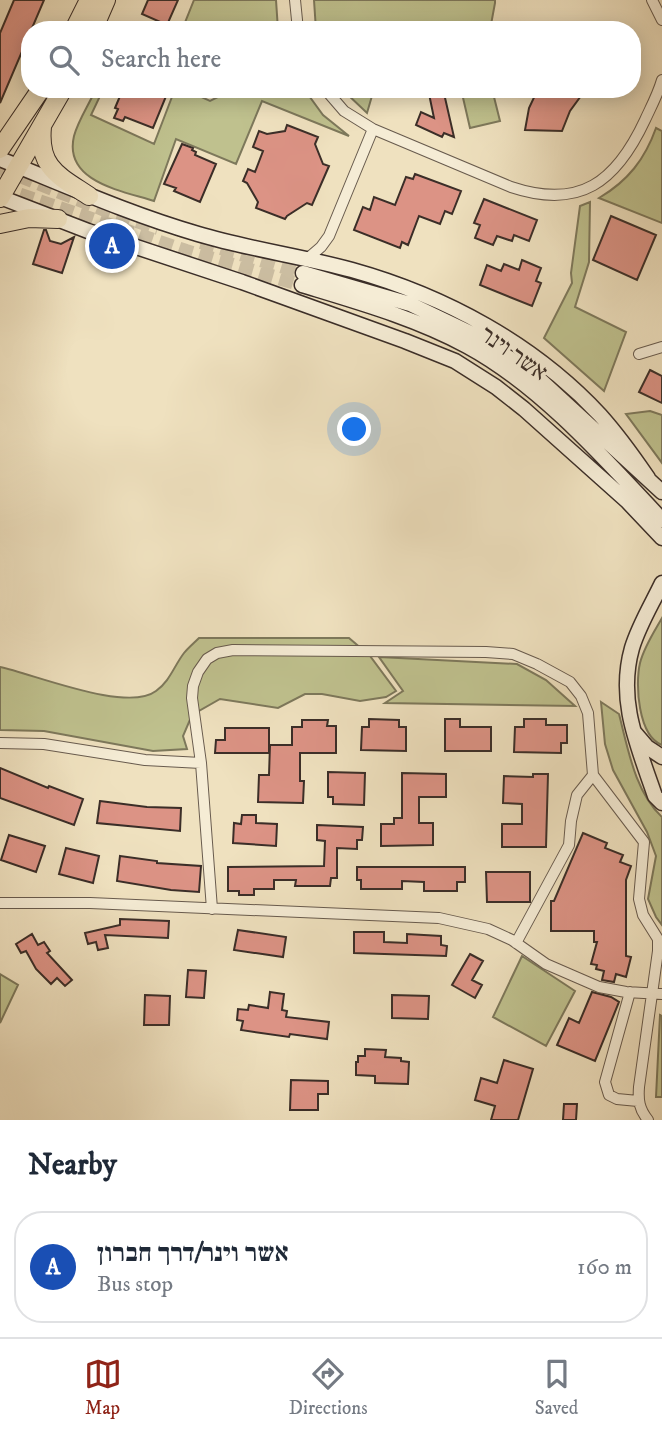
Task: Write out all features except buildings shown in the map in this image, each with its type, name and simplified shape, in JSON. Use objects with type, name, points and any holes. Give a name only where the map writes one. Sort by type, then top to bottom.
[{"type":"highway","points":[[78,21],[89,0]]},
{"type":"highway","points":[[97,21],[106,0]]},
{"type":"highway","points":[[0,149],[35,98]]},
{"type":"highway","points":[[0,197],[58,98]]},
{"type":"highway","points":[[42,127],[41,144],[47,164],[89,196]]},
{"type":"highway","points":[[0,224],[29,218],[58,219]]},
{"type":"main road","points":[[0,159],[89,196],[304,272]]},
{"type":"main road","points":[[0,197],[242,282],[424,348],[455,362],[496,387],[524,409],[627,501],[662,538]]},
{"type":"main road","name":"אשר וינר","points":[[304,272],[410,304],[480,337],[538,378],[662,492]]},
{"type":"main road","name":"אשר וינר","points":[[304,272],[450,338],[494,362],[555,412],[662,520]]},
{"type":"main road","points":[[662,583],[633,646],[628,667],[626,698],[631,727],[655,796],[662,803]]},
{"type":"main road","points":[[631,727],[647,747],[662,757]]},
{"type":"main road","points":[[653,789],[654,775],[662,767]]},
{"type":"street","points":[[295,0],[297,21]]},
{"type":"street","points":[[652,0],[662,20]]},
{"type":"street","points":[[333,98],[344,111],[373,130],[528,193],[544,195],[573,193],[599,182],[620,164],[635,141],[662,80]]},
{"type":"street","points":[[304,272],[329,236],[373,130]]},
{"type":"street","points":[[639,354],[662,347]]},
{"type":"street","points":[[212,909],[201,763],[192,698],[198,672],[207,659],[217,653],[233,650],[486,652],[513,654],[537,664],[570,682],[581,696],[588,713],[593,775],[644,842],[639,899],[643,915],[658,939],[657,993],[638,1101],[648,1120]]},
{"type":"street","points":[[0,743],[44,744],[145,760],[201,763]]},
{"type":"street","points":[[516,943],[569,845],[571,821],[578,795],[593,775]]},
{"type":"street","points":[[0,903],[90,903],[439,918],[488,929],[516,943],[546,964],[599,987],[657,993]]},
{"type":"street","points":[[630,992],[605,1082],[609,1096],[638,1101]]},
{"type":"green space","points":[[194,0],[276,0],[277,21],[186,21]]},
{"type":"green space","points":[[314,0],[495,0],[492,21],[315,21]]},
{"type":"green space","points":[[92,98],[99,98],[91,115],[154,144],[172,98],[204,98],[210,101],[216,98],[311,98],[323,115],[349,136],[262,101],[236,164],[176,139],[154,201],[98,182],[86,174],[73,152],[74,136]]},
{"type":"green space","points":[[351,98],[371,98],[367,113]]},
{"type":"green space","points":[[463,98],[494,98],[500,121],[470,128]]},
{"type":"green space","points":[[656,128],[662,131],[662,223],[599,198],[627,177],[647,150]]},
{"type":"green space","points":[[590,202],[589,262],[575,307],[626,332],[604,391],[544,338],[572,283],[580,206]]},
{"type":"green space","points":[[650,411],[662,415],[662,463],[626,414]]},
{"type":"green space","points":[[662,618],[662,745],[654,740],[643,721],[638,683],[642,657]]},
{"type":"green space","points":[[199,638],[349,638],[370,656],[396,691],[386,697],[360,701],[322,694],[305,694],[278,708],[220,699],[192,715],[183,736],[187,749],[153,751],[44,731],[0,730],[0,667],[103,695],[142,697],[161,687],[184,653]]},
{"type":"green space","points":[[379,657],[517,664],[546,680],[575,706],[385,703],[403,691]]},
{"type":"green space","points":[[601,702],[619,714],[639,783],[662,817],[662,925],[648,899],[656,856],[647,832],[613,770],[605,744]]},
{"type":"green space","points":[[522,956],[575,991],[546,1046],[493,1017]]},
{"type":"green space","points":[[0,974],[18,985],[0,1023]]},
{"type":"green space","points":[[660,1015],[662,1097],[656,1097]]},
{"type":"tunnel","points":[[0,168],[115,214],[158,228]]},
{"type":"tunnel","points":[[0,188],[186,251],[302,285]]},
{"type":"tunnel","points":[[201,242],[303,273]]},
{"type":"place","name":"אשר וינר/דרך חברון","points":[[112,246]]}]
